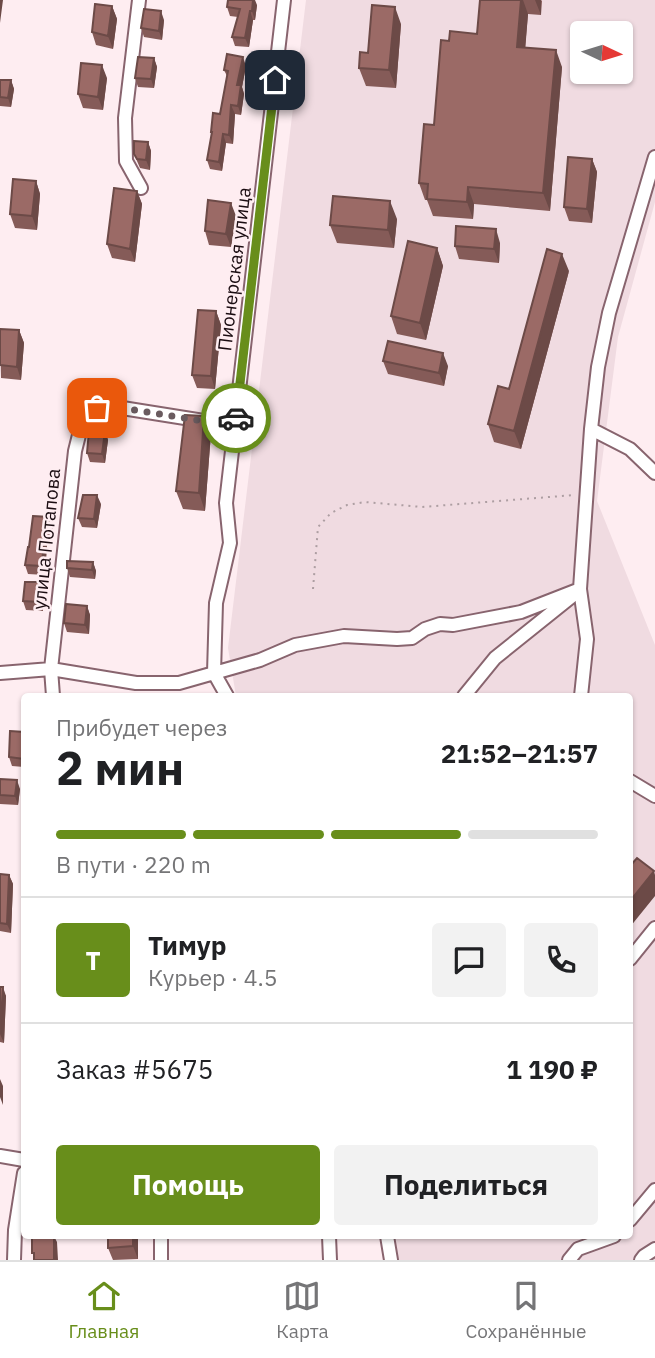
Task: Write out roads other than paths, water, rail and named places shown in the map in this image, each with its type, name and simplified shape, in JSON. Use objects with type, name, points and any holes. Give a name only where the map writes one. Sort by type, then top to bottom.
[{"type":"street","points":[[139,0],[125,118],[126,161],[141,188]]},
{"type":"street","name":"Пионерская улица","points":[[214,673],[216,603],[230,543],[226,503],[284,0]]},
{"type":"street","points":[[581,693],[587,639],[580,589],[598,367],[609,313],[655,157]]},
{"type":"street","name":"улица Потапова","points":[[53,693],[51,669],[75,451],[83,419],[97,408],[116,407],[235,426]]},
{"type":"street","points":[[591,429],[630,449],[655,473]]},
{"type":"street","points":[[0,673],[51,669],[136,683],[179,683],[260,660],[295,645],[344,636],[412,638],[425,629],[440,624],[453,625],[521,612],[580,589]]},
{"type":"street","points":[[466,693],[495,658],[580,589]]},
{"type":"street","points":[[214,673],[225,693]]},
{"type":"street","points":[[633,783],[655,796]]},
{"type":"street","points":[[633,955],[655,928]]},
{"type":"street","points":[[0,1156],[21,1160]]},
{"type":"street","points":[[633,1216],[655,1190]]},
{"type":"street","points":[[14,1260],[21,1192]]},
{"type":"street","points":[[161,1239],[161,1260]]},
{"type":"street","points":[[329,1239],[330,1260]]},
{"type":"street","points":[[388,1239],[391,1260]]},
{"type":"street","points":[[569,1260],[578,1249],[606,1239]]},
{"type":"street","points":[[641,1260],[655,1249]]}]
